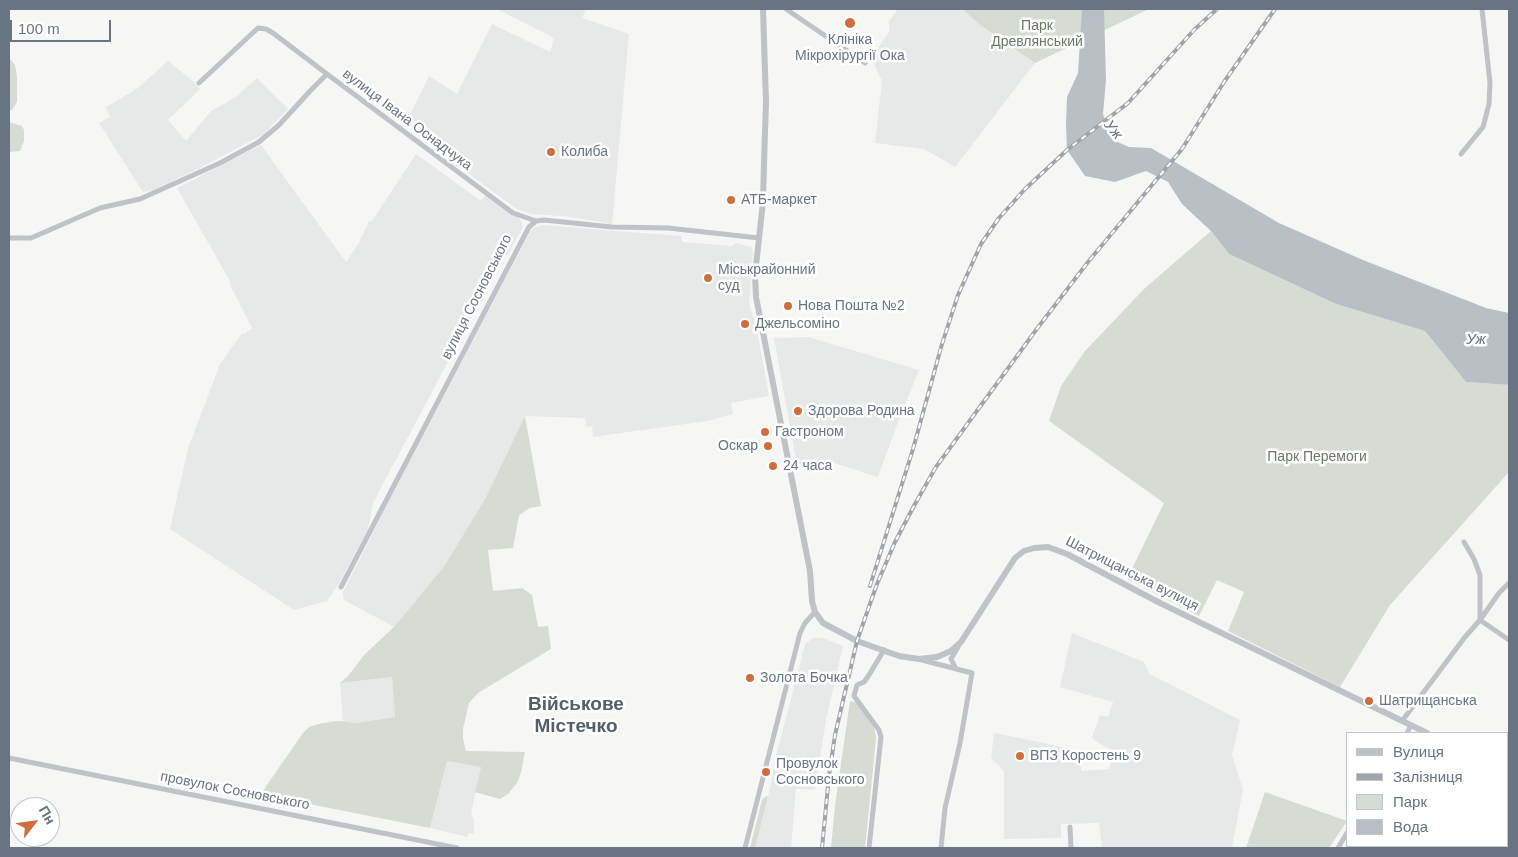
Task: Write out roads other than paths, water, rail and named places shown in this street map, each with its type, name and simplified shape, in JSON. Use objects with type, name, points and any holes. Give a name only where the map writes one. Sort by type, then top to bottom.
[{"type":"street","points":[[745,848],[800,633],[805,623],[815,612],[812,601],[810,571],[756,297],[756,275],[763,202],[766,102],[763,9]]},
{"type":"street","points":[[786,9],[865,64]]},
{"type":"street","points":[[1461,154],[1483,127],[1489,104],[1490,83],[1482,9]]},
{"type":"street","points":[[199,83],[258,28],[266,29],[273,33],[327,74]]},
{"type":"street","name":"вулиця Івана Оснадчука","points":[[9,238],[31,238],[100,208],[140,199],[220,163],[259,142],[279,126],[310,90],[327,74],[513,213],[536,221]]},
{"type":"street","points":[[536,221],[668,228],[759,238]]},
{"type":"street","name":"вулиця Сосновського","points":[[341,587],[523,235],[536,221]]},
{"type":"street","points":[[1464,542],[1474,559],[1480,575],[1480,620]]},
{"type":"street","name":"Шатрищанська вулиця","points":[[815,612],[828,627],[857,642],[899,656],[919,659],[940,656],[954,649],[961,642],[1015,558],[1024,551],[1048,547],[1067,554],[1160,603],[1425,732]]},
{"type":"street","points":[[1402,721],[1497,595],[1509,582]]},
{"type":"street","points":[[1480,620],[1509,640]]},
{"type":"street","points":[[956,669],[951,659],[961,642]]},
{"type":"street","points":[[869,848],[881,737],[879,730],[854,696],[858,685],[864,682],[884,650]]},
{"type":"street","points":[[919,659],[972,673],[945,808],[941,848]]},
{"type":"street","points":[[1408,732],[1411,725]]},
{"type":"street","name":"провулок Сосновського","points":[[9,758],[457,848]]},
{"type":"street","points":[[1070,827],[1072,848]]},
{"type":"street","points":[[1338,848],[1346,835]]},
{"type":"water","name":"Уж","points":[[1082,9],[1104,9],[1106,80],[1103,114],[1113,140],[1129,147],[1151,148],[1279,223],[1363,260],[1486,308],[1509,313],[1509,385],[1466,382],[1425,331],[1336,304],[1229,254],[1211,231],[1182,204],[1168,182],[1146,171],[1115,182],[1085,176],[1067,150],[1066,124],[1067,97],[1078,73]]},
{"type":"railway","points":[[870,586],[913,449],[942,344],[958,295],[981,244],[999,218],[1025,189],[1067,150],[1128,103],[1194,30],[1217,9]]},
{"type":"railway","points":[[822,848],[835,735],[857,641],[877,584],[895,542],[915,504],[936,467],[1036,330],[1088,262],[1182,149],[1224,82],[1275,9]]},
{"type":"place","name":"Клініка Мікрохірургії Ока","points":[[850,23]]},
{"type":"place","name":"Колиба","points":[[551,152]]},
{"type":"place","name":"АТБ-маркет","points":[[731,200]]},
{"type":"place","name":"Міськрайонний суд","points":[[708,278]]},
{"type":"place","name":"Нова Пошта №2","points":[[788,306]]},
{"type":"place","name":"Джельсоміно","points":[[745,324]]},
{"type":"place","name":"Здорова Родина","points":[[798,411]]},
{"type":"place","name":"Гастроном","points":[[765,432]]},
{"type":"place","name":"Оскар","points":[[768,446]]},
{"type":"place","name":"24 часа","points":[[773,466]]},
{"type":"place","name":"Золота Бочка","points":[[750,678]]},
{"type":"place","name":"Шатрищанська","points":[[1369,701]]},
{"type":"place","name":"ВПЗ Коростень 9","points":[[1020,756]]},
{"type":"place","name":"Провулок Сосновського","points":[[766,772]]},
{"type":"district","name":"Військове Містечко","points":[[576,716]]},
{"type":"park label","name":"Парк Древлянський","points":[[1037,34]]},
{"type":"park label","name":"Парк Перемоги","points":[[1317,457]]}]
